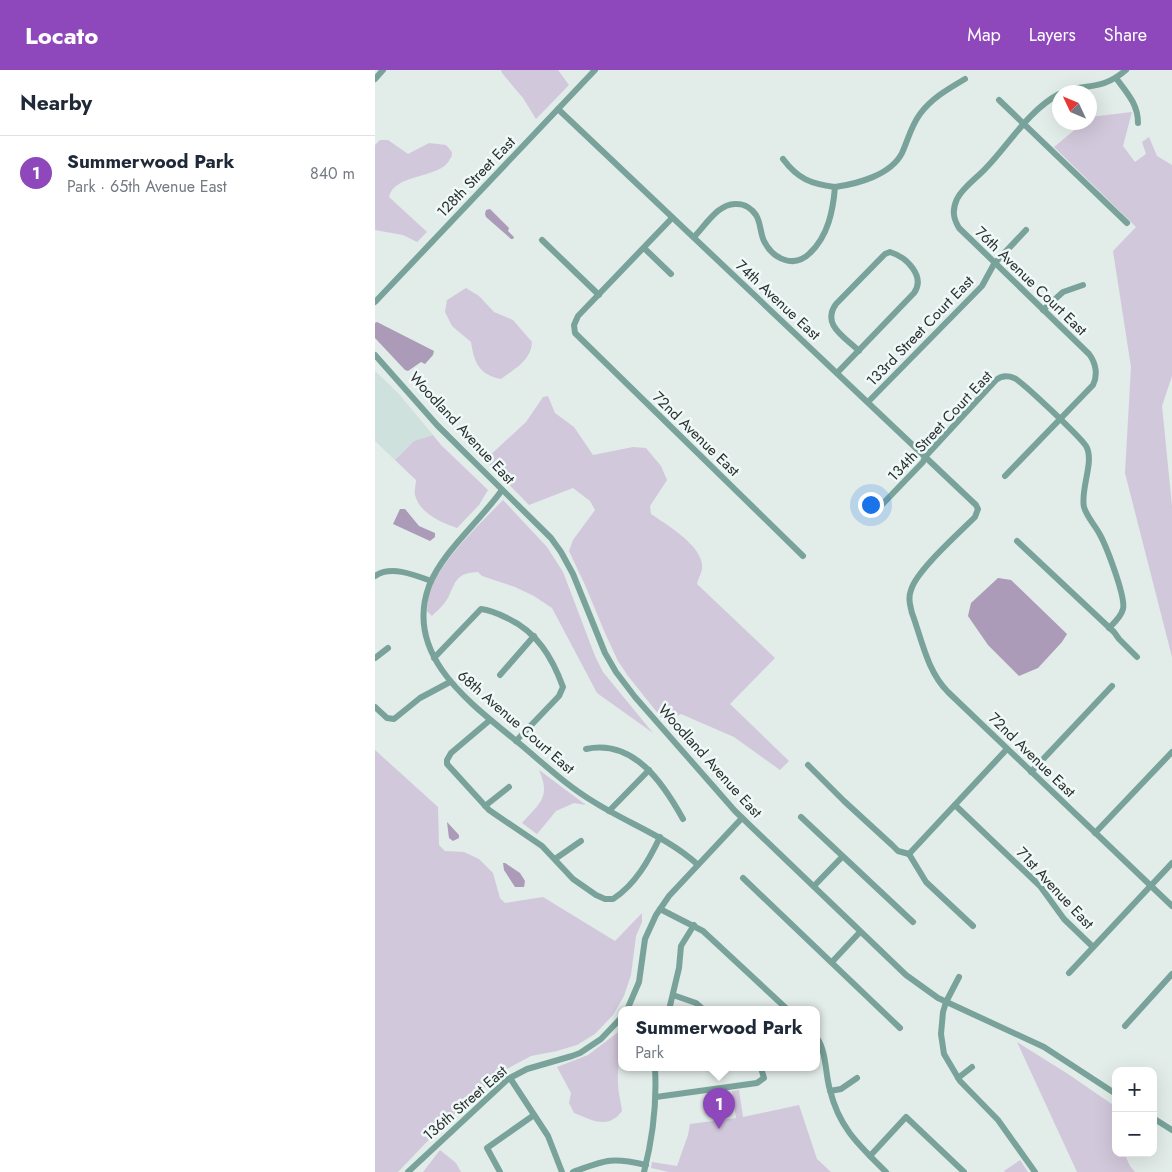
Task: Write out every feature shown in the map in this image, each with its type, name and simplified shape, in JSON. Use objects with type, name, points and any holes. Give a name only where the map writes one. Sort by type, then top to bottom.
[{"type":"street","points":[[375,79],[383,70]]},
{"type":"street","name":"128th Street East","points":[[375,302],[595,70]]},
{"type":"street","points":[[1097,86],[1116,78],[1126,70]]},
{"type":"street","points":[[1116,78],[1138,112],[1138,123]]},
{"type":"street","points":[[783,158],[800,177],[810,182],[835,187],[867,180],[899,158],[911,129],[925,108],[940,95],[965,79]]},
{"type":"street","points":[[1024,123],[1052,98]]},
{"type":"street","points":[[999,100],[1127,223]]},
{"type":"street","name":"74th Avenue East","points":[[558,110],[977,505],[978,509],[975,517],[919,575],[911,588],[909,600]]},
{"type":"street","name":"76th Avenue Court East","points":[[1024,123],[986,169],[958,196],[954,205],[953,218],[959,228],[994,264],[1089,354],[1093,360],[1096,372],[1093,385],[1061,420]]},
{"type":"street","points":[[694,238],[723,207],[741,204],[751,209],[756,215],[765,242],[781,259],[794,262],[803,259],[810,254],[822,237],[830,220],[835,187]]},
{"type":"street","points":[[542,240],[599,295],[672,218]]},
{"type":"street","name":"133rd Street Court East","points":[[869,402],[982,286],[994,264],[1027,230]]},
{"type":"street","points":[[644,248],[671,274]]},
{"type":"street","points":[[837,373],[859,351],[914,293],[919,283],[917,274],[913,269],[899,256],[890,252],[887,252],[832,310],[831,323],[859,351]]},
{"type":"street","points":[[1043,310],[1063,292],[1083,285]]},
{"type":"street","name":"72nd Avenue East","points":[[599,295],[578,316],[574,328],[575,333],[803,556]]},
{"type":"street","name":"Woodland Avenue East","points":[[375,355],[437,424],[546,532],[561,552],[578,585],[603,648],[616,672],[635,697],[743,818],[915,983],[946,1002],[1039,1045],[1112,1091]]},
{"type":"street","name":"134th Street Court East","points":[[872,516],[996,380],[1007,376],[1013,377],[1022,383],[1061,420]]},
{"type":"street","points":[[1005,476],[1061,420],[1082,441],[1088,450],[1083,491],[1084,506],[1086,513],[1107,549],[1123,605],[1120,616],[1109,628]]},
{"type":"street","name":"68th Avenue Court East","points":[[502,490],[450,552],[437,569],[431,581],[425,603],[425,627],[434,658],[450,682],[490,720],[571,786],[609,811],[679,848],[697,864]]},
{"type":"street","points":[[1017,541],[1137,657]]},
{"type":"street","points":[[375,576],[383,572],[407,573],[431,581]]},
{"type":"street","name":"72nd Avenue East","points":[[909,600],[925,653],[940,684],[1172,906]]},
{"type":"street","points":[[434,658],[483,609],[511,619],[534,636],[553,663],[563,687],[562,693],[516,741]]},
{"type":"street","points":[[499,675],[534,636]]},
{"type":"street","points":[[375,658],[389,648]]},
{"type":"street","points":[[375,707],[387,718],[394,719],[420,698],[450,682]]},
{"type":"street","points":[[1031,772],[1113,686]]},
{"type":"street","points":[[490,720],[456,748],[447,761],[450,768],[497,817],[534,840],[579,885],[596,895],[611,899],[623,890],[643,868],[660,837]]},
{"type":"street","name":"68th Avenue Court East","points":[[586,749],[596,747],[611,748],[631,757],[649,770],[670,796],[683,819]]},
{"type":"street","points":[[909,854],[1007,750]]},
{"type":"street","points":[[1095,833],[1172,752]]},
{"type":"street","points":[[808,765],[892,845],[898,850],[909,854],[926,882],[973,926]]},
{"type":"street","points":[[609,811],[649,770]]},
{"type":"street","points":[[485,806],[509,786]]},
{"type":"street","name":"71st Avenue East","points":[[955,806],[1036,882],[1064,919],[1093,947]]},
{"type":"street","points":[[801,817],[913,922]]},
{"type":"street","points":[[629,1006],[639,982],[645,939],[660,909],[697,864],[743,818]]},
{"type":"street","points":[[555,859],[581,841]]},
{"type":"street","points":[[813,886],[842,857]]},
{"type":"street","points":[[1069,973],[1172,863]]},
{"type":"street","points":[[743,878],[901,1028]]},
{"type":"street","points":[[660,909],[703,931],[785,1006]]},
{"type":"street","points":[[670,1006],[681,946],[694,925]]},
{"type":"street","points":[[832,962],[861,932]]},
{"type":"street","points":[[1125,1026],[1172,974]]},
{"type":"street","points":[[959,976],[946,1002],[942,1022],[942,1046],[951,1068],[958,1078],[998,1120],[1035,1172]]},
{"type":"street","points":[[673,995],[696,1002],[700,1006]]},
{"type":"street","name":"136th Street East","points":[[408,1172],[510,1078],[527,1069],[580,1052],[601,1039],[618,1021]]},
{"type":"street","points":[[820,1045],[824,1055],[833,1101],[846,1129],[854,1140],[886,1172]]},
{"type":"street","points":[[958,1078],[972,1067]]},
{"type":"street","points":[[573,1172],[613,1160],[624,1160],[645,1169],[656,1097],[655,1071]]},
{"type":"street","points":[[656,1097],[757,1083],[764,1078],[762,1071]]},
{"type":"street","points":[[510,1078],[548,1136],[561,1172]]},
{"type":"street","points":[[830,1091],[841,1089],[857,1078]]},
{"type":"street","points":[[500,1172],[487,1148],[534,1115]]},
{"type":"street","points":[[870,1156],[907,1117],[964,1172]]},
{"type":"street","points":[[1157,1121],[1172,1130]]},
{"type":"shaded area","points":[[501,70],[558,70],[569,85],[536,119],[523,98]]},
{"type":"shaded area","points":[[1132,112],[1123,146],[1135,162],[1146,154],[1142,142],[1149,137],[1157,156],[1172,165],[1172,376],[1162,406],[1172,506],[1172,657],[1125,473],[1131,367],[1113,251],[1136,227],[1054,147],[1075,130],[1097,130],[1097,116]]},
{"type":"shaded area","points":[[380,140],[388,140],[408,154],[429,143],[446,145],[452,152],[445,165],[437,170],[399,184],[393,189],[389,197],[427,232],[417,242],[403,235],[375,230],[375,145]]},
{"type":"shaded area","points":[[490,209],[509,228],[508,231],[514,237],[513,239],[486,217],[486,210]]},
{"type":"shaded area","points":[[466,288],[479,296],[494,312],[513,320],[532,342],[529,354],[525,359],[501,379],[483,371],[476,361],[471,342],[452,326],[445,312],[447,300]]},
{"type":"shaded area","points":[[377,322],[434,351],[433,355],[425,364],[421,362],[408,371],[405,370],[375,338],[375,323]]},
{"type":"shaded area","points":[[375,371],[399,394],[433,435],[414,441],[395,460],[375,441]]},
{"type":"shaded area","points":[[548,396],[555,413],[574,427],[593,455],[633,447],[646,448],[661,466],[667,480],[650,506],[651,514],[684,537],[698,553],[702,569],[697,584],[775,658],[730,704],[789,761],[780,770],[734,737],[681,714],[664,721],[618,661],[569,551],[573,540],[595,510],[590,501],[573,488],[529,505],[485,460],[526,422],[543,397]]},
{"type":"shaded area","points":[[433,435],[488,490],[479,505],[457,528],[432,516],[421,507],[415,495],[416,480],[395,460],[414,441]]},
{"type":"shaded area","points":[[503,500],[547,547],[563,572],[603,672],[653,733],[597,693],[552,608],[534,596],[515,587],[482,576],[478,572],[461,576],[440,608],[432,616],[427,611],[431,588],[444,565],[463,541]]},
{"type":"shaded area","points":[[400,509],[405,509],[419,526],[435,533],[435,537],[430,541],[393,524]]},
{"type":"shaded area","points":[[998,578],[1011,580],[1067,634],[1038,668],[1019,676],[988,645],[968,616],[971,603]]},
{"type":"shaded area","points":[[375,750],[438,807],[439,845],[445,851],[464,852],[479,859],[493,873],[500,898],[505,903],[543,897],[615,941],[642,913],[642,922],[636,936],[631,975],[624,996],[613,1015],[595,1034],[577,1045],[531,1056],[503,1071],[443,1125],[398,1172],[375,1172]]},
{"type":"shaded area","points":[[539,770],[586,805],[574,803],[556,811],[537,834],[522,823],[538,805],[544,793]]},
{"type":"shaded area","points":[[447,822],[459,835],[459,838],[453,841],[449,838]]},
{"type":"shaded area","points":[[503,863],[520,873],[525,881],[524,887],[515,887],[504,870]]},
{"type":"shaded area","points":[[618,1032],[618,1090],[622,1111],[617,1117],[605,1122],[599,1122],[574,1113],[569,1103],[571,1093],[557,1067],[588,1055]]},
{"type":"shaded area","points":[[1017,1042],[1112,1104],[1112,1157],[1126,1157],[1135,1172],[1077,1172]]},
{"type":"shaded area","points":[[739,1090],[743,1117],[799,1105],[817,1159],[831,1172],[669,1172],[651,1168],[652,1162],[677,1166],[690,1124],[736,1118],[732,1091]]},
{"type":"shaded area","points":[[440,1150],[456,1163],[461,1172],[423,1172]]},
{"type":"shaded area","points":[[1020,1160],[1028,1172],[1004,1171]]},
{"type":"place","name":"Summerwood Park","points":[[719,1129]]}]
